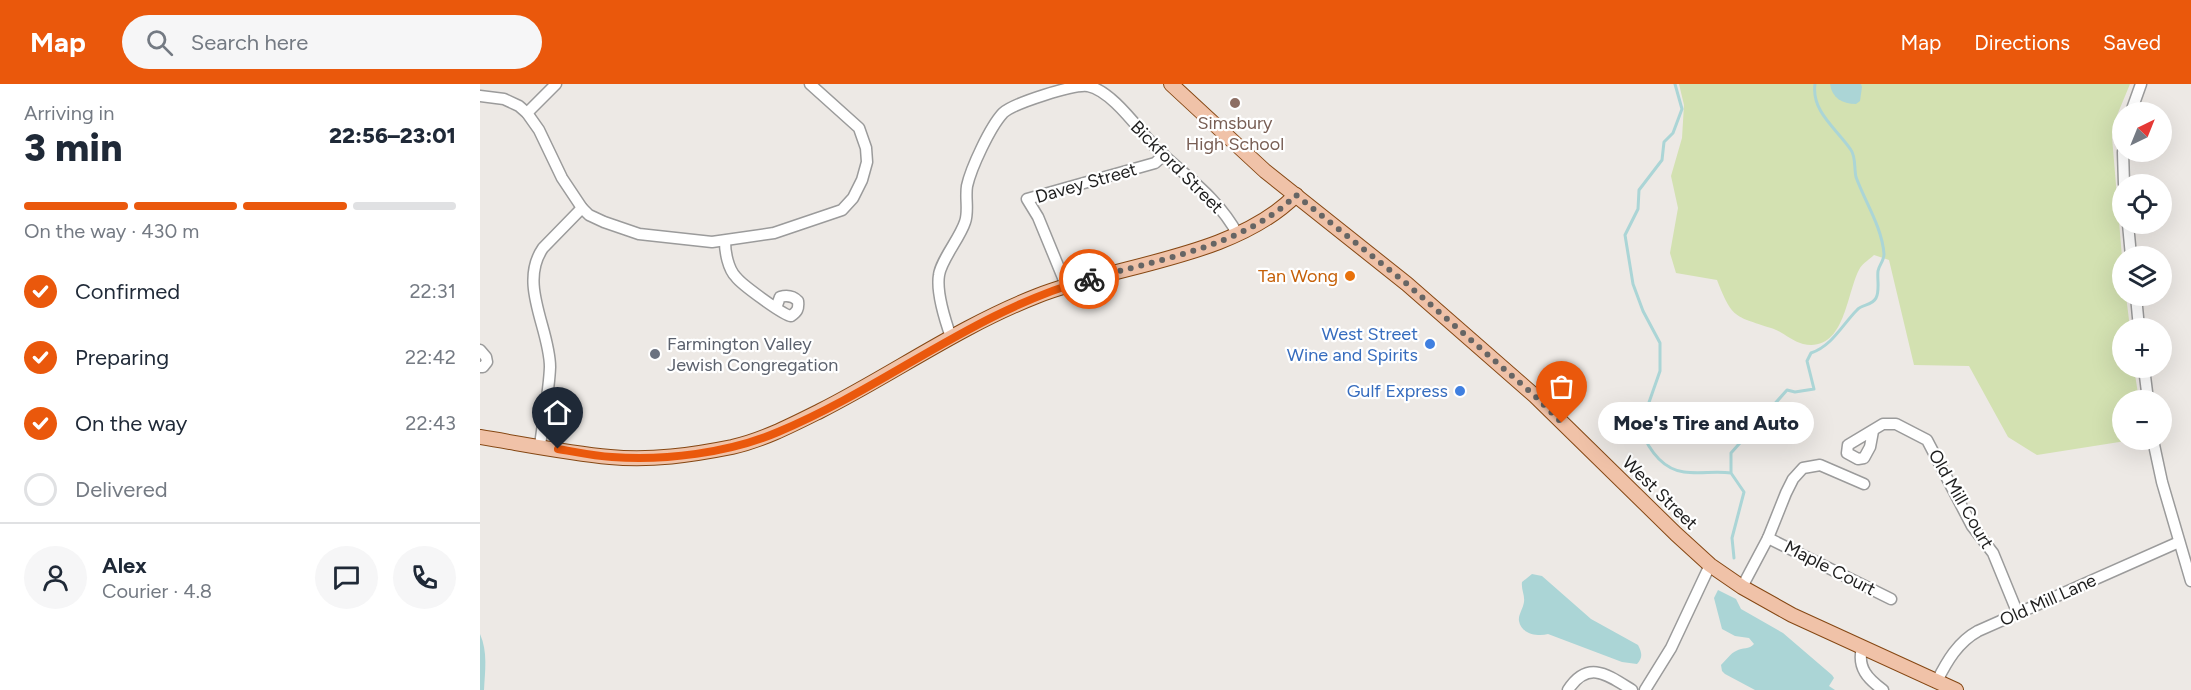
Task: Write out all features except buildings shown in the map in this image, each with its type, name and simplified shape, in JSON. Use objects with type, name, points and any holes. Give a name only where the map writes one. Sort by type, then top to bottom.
[{"type":"main road","name":"West Street","points":[[1171,84],[1235,145],[1407,284],[1535,396],[1710,565],[1742,587],[1792,615],[1956,690]]},
{"type":"main road","points":[[480,437],[611,458],[668,457],[734,446],[777,432],[834,404],[951,337],[1015,305],[1066,285],[1221,242],[1238,235],[1282,209],[1296,195]]},
{"type":"street","points":[[527,113],[556,84]]},
{"type":"street","points":[[2134,102],[2140,84]]},
{"type":"street","points":[[480,96],[504,99],[519,106],[527,113],[562,178],[589,215],[639,234],[712,242],[774,233],[842,210],[853,198],[862,180],[867,162],[866,148],[859,128],[814,85]]},
{"type":"street","name":"Bickford Street","points":[[951,337],[942,312],[939,275],[966,221],[967,186],[982,147],[1004,113],[1021,103],[1087,85],[1103,94],[1164,155],[1207,193],[1231,222],[1238,235]]},
{"type":"street","name":"Davey Street","points":[[1066,285],[1038,217],[1027,200],[1155,164],[1164,155]]},
{"type":"street","points":[[540,446],[550,364],[535,292],[534,270],[543,248],[582,208]]},
{"type":"street","points":[[724,241],[725,251],[735,277],[776,308]]},
{"type":"street","points":[[480,350],[487,362],[480,367]]},
{"type":"street","name":"Old Mill Court","points":[[1873,431],[1883,424],[1896,424],[1927,440],[1972,526],[1993,554],[2018,614]]},
{"type":"street","points":[[2155,450],[2162,482],[2191,580]]},
{"type":"street","name":"Maple Court","points":[[1742,587],[1768,538],[1793,479],[1803,468],[1820,465],[1852,481],[1864,484]]},
{"type":"street","name":"Maple Court","points":[[1768,538],[1892,599]]},
{"type":"street","name":"Old Mill Lane","points":[[1936,681],[1952,654],[1966,638],[1978,631],[2179,542]]},
{"type":"street","points":[[1645,690],[1671,648],[1710,565]]},
{"type":"street","points":[[1862,648],[1860,658],[1864,671],[1883,690]]},
{"type":"street","points":[[1568,690],[1582,675],[1599,672],[1632,690]]},
{"type":"green space","points":[[1679,84],[2130,84],[2123,102],[2112,102],[2112,162],[2114,162],[2115,174],[2112,174],[2112,234],[2120,234],[2121,246],[2112,246],[2112,306],[2127,306],[2129,318],[2112,318],[2112,378],[2136,378],[2137,390],[2112,390],[2112,443],[2037,455],[2008,437],[1969,366],[1914,365],[1889,260],[1874,255],[1861,266],[1836,330],[1828,339],[1817,344],[1799,343],[1775,329],[1742,318],[1731,309],[1717,280],[1676,273],[1670,253],[1678,208],[1671,176],[1682,138],[1684,105]]},
{"type":"water","points":[[1830,84],[1861,84],[1860,101],[1856,104],[1842,101],[1835,96]]},
{"type":"water","points":[[1532,574],[1542,576],[1591,619],[1638,645],[1641,655],[1637,664],[1622,662],[1548,634],[1535,635],[1526,632],[1520,625],[1519,619],[1524,602],[1522,582]]},
{"type":"water","points":[[1718,590],[1736,599],[1741,609],[1783,633],[1832,675],[1834,678],[1829,686],[1835,690],[1755,690],[1725,674],[1721,665],[1728,657],[1754,644],[1749,638],[1735,636],[1722,629],[1714,598]]},
{"type":"water","points":[[480,634],[485,655],[484,690],[480,690]]},
{"type":"waterway","points":[[1675,84],[1682,109],[1673,133],[1664,142],[1662,160],[1639,190],[1638,209],[1625,235],[1633,284],[1643,311],[1660,343],[1660,371],[1640,428],[1651,450],[1669,467],[1684,472],[1731,473],[1744,492],[1732,538],[1734,558]]},
{"type":"waterway","points":[[1731,472],[1731,453],[1787,390],[1795,392],[1814,389],[1807,361],[1811,353],[1825,345],[1857,310],[1874,301],[1877,295],[1878,271],[1884,254],[1883,244],[1856,177],[1853,153],[1821,112],[1815,94],[1815,84]]},
{"type":"way so far","points":[[1089,279],[1231,238],[1282,209],[1296,195],[1407,284],[1535,396],[1562,423]]},
{"type":"place","name":"Simsbury High School","points":[[1235,103]]},
{"type":"place","name":"Tan Wong","points":[[1350,276]]},
{"type":"place","name":"West Street Wine and Spirits","points":[[1430,344]]},
{"type":"place","name":"Farmington Valley Jewish Congregation","points":[[655,354]]},
{"type":"place","name":"Gulf Express","points":[[1460,391]]},
{"type":"place","name":"Moe's Tire and Auto","points":[[1562,423]]},
{"type":"route","points":[[558,449],[611,458],[668,457],[734,446],[777,432],[827,408],[951,337],[1015,305],[1066,285],[1089,279]]}]
